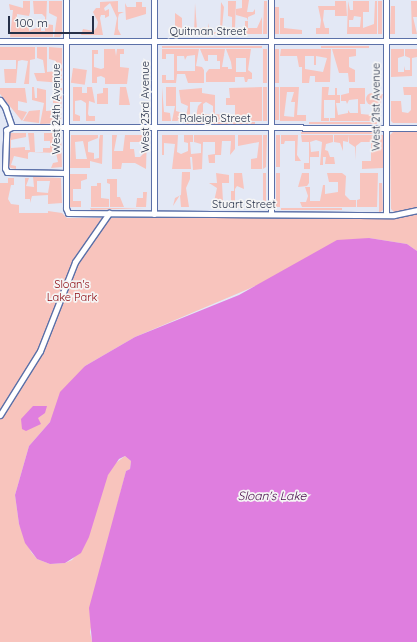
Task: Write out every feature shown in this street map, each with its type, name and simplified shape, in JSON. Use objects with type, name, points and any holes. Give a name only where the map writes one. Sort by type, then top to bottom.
[{"type":"street","name":"West 24th Avenue","points":[[66,0],[66,208],[72,214]]},
{"type":"street","name":"West 23rd Avenue","points":[[154,0],[154,214]]},
{"type":"street","points":[[271,0],[271,214]]},
{"type":"street","name":"West 21st Avenue","points":[[386,0],[386,215]]},
{"type":"street","name":"Quitman Street","points":[[0,41],[417,41]]},
{"type":"street","points":[[0,100],[5,107],[12,127],[4,133],[6,171],[66,173]]},
{"type":"street","name":"Raleigh Street","points":[[12,127],[417,128]]},
{"type":"street","name":"Stuart Street","points":[[72,214],[386,215],[417,210]]},
{"type":"street","points":[[0,415],[40,350],[75,262],[109,213]]},
{"type":"green space","points":[[242,0],[249,0],[247,12],[253,12],[255,9],[255,14],[248,17],[248,21],[247,18],[236,15],[236,9],[242,8]]},
{"type":"green space","points":[[23,1],[30,1],[29,16],[17,14],[17,24],[26,25],[29,23],[29,31],[41,26],[41,31],[45,31],[45,17],[42,14],[34,14],[33,1],[47,1],[46,24],[53,25],[53,37],[10,37],[13,10],[10,10],[9,4],[23,8]]},
{"type":"green space","points":[[49,1],[62,1],[62,34],[60,37],[54,37],[57,17],[49,13]]},
{"type":"green space","points":[[118,1],[118,12],[124,12],[119,14],[118,18],[118,29],[121,35],[114,35],[117,18],[110,3],[104,8],[105,11],[109,9],[109,16],[105,18],[105,15],[101,15],[100,18],[103,35],[81,35],[83,29],[94,31],[97,27],[98,22],[93,12],[96,8],[100,8],[100,2]]},
{"type":"green space","points":[[228,1],[236,1],[235,28],[245,28],[245,21],[248,21],[248,28],[257,28],[262,17],[262,34],[228,34],[228,28],[232,28],[232,17],[228,16]]},
{"type":"green space","points":[[264,1],[267,1],[267,34],[263,34]]},
{"type":"green space","points":[[335,1],[346,1],[347,16],[335,16],[335,10],[328,10],[328,6],[335,6]]},
{"type":"green space","points":[[348,1],[350,10],[353,10],[353,1],[369,1],[369,12],[363,12],[363,28],[374,24],[375,1],[377,1],[377,34],[347,34]],"holes":[[[354,16],[361,17],[360,27],[349,27],[349,20],[353,20]]]},
{"type":"green space","points":[[378,1],[382,1],[382,34],[378,34]]},
{"type":"green space","points":[[411,1],[417,1],[417,17],[413,17],[417,34],[412,34]]},
{"type":"green space","points":[[136,2],[142,2],[142,7],[146,7],[146,14],[126,20],[125,3],[127,7],[136,7]]},
{"type":"green space","points":[[221,2],[224,7],[222,28],[226,28],[226,34],[208,34],[208,23],[210,32],[220,32]]},
{"type":"green space","points":[[195,3],[197,29],[206,27],[206,35],[194,35]]},
{"type":"green space","points":[[318,6],[328,6],[328,10],[324,10],[323,20],[325,28],[329,28],[329,34],[316,34],[316,28],[320,28],[321,20]]},
{"type":"green space","points":[[391,6],[395,6],[395,34],[390,34]]},
{"type":"green space","points":[[275,7],[279,7],[279,34],[275,34]]},
{"type":"green space","points":[[175,13],[182,18],[182,35],[175,35]]},
{"type":"green space","points":[[280,18],[284,18],[284,28],[302,30],[302,34],[280,34]]},
{"type":"green space","points":[[162,46],[262,46],[262,48],[162,48]]},
{"type":"green space","points":[[321,46],[369,46],[369,48],[321,48]]},
{"type":"green space","points":[[0,47],[35,47],[35,59],[30,60],[29,84],[24,84],[28,61],[22,60],[18,61],[16,83],[5,83],[4,69],[16,69],[16,60],[0,60]]},
{"type":"green space","points":[[37,47],[47,47],[47,72],[56,71],[56,61],[49,59],[49,47],[62,48],[62,83],[37,81],[34,73],[45,73],[43,60],[37,58]]},
{"type":"green space","points":[[104,49],[115,49],[116,56],[117,49],[124,49],[124,54],[120,54],[120,67],[129,68],[127,84],[105,84],[105,78],[101,76],[97,77],[97,83],[92,83],[92,50],[98,50],[98,54],[94,54],[94,67],[101,69],[104,68]]},
{"type":"green space","points":[[162,49],[199,49],[196,66],[202,67],[204,70],[204,83],[188,83],[185,74],[177,74],[176,83],[162,83],[162,75],[166,75],[166,80],[174,80],[174,54],[166,54],[166,59],[162,59]],"holes":[[[195,55],[195,71],[177,71],[177,56],[184,56],[185,60],[187,56]]]},
{"type":"green space","points":[[200,49],[225,49],[222,67],[232,69],[226,49],[251,49],[248,70],[252,73],[252,79],[248,79],[247,82],[245,82],[244,77],[235,77],[235,82],[206,82],[206,73],[209,69],[220,69],[220,61],[217,61],[217,55],[208,55],[208,61],[205,61]],"holes":[[[236,58],[246,58],[246,72],[236,72]]]},
{"type":"green space","points":[[263,49],[267,49],[267,83],[263,83]]},
{"type":"green space","points":[[275,49],[279,49],[279,83],[275,83]]},
{"type":"green space","points":[[281,49],[331,49],[330,82],[315,82],[315,76],[310,76],[309,83],[302,83],[302,67],[299,67],[297,56],[280,56]],"holes":[[[305,56],[314,56],[314,65],[316,65],[316,56],[327,58],[323,72],[305,69]]]},
{"type":"green space","points":[[332,49],[356,49],[356,56],[349,57],[349,67],[355,70],[355,82],[349,82],[348,73],[339,73]]},
{"type":"green space","points":[[391,49],[404,49],[404,56],[398,58],[398,72],[404,72],[404,66],[405,70],[410,70],[410,58],[405,56],[405,49],[417,49],[417,57],[412,58],[412,76],[391,77]]},
{"type":"green space","points":[[73,68],[87,70],[85,85],[71,83]]},
{"type":"green space","points":[[32,87],[34,87],[35,98],[37,98],[37,88],[46,90],[46,111],[58,110],[58,103],[53,103],[53,94],[59,94],[59,88],[62,88],[61,123],[40,124],[44,103],[32,100]]},
{"type":"green space","points":[[73,87],[82,87],[82,93],[87,93],[87,87],[92,87],[95,103],[89,101],[88,114],[89,116],[95,116],[95,121],[86,121],[86,103],[81,100],[75,101],[75,114],[80,116],[80,121],[73,121]]},
{"type":"green space","points":[[120,87],[126,87],[130,105],[119,105]]},
{"type":"green space","points":[[162,87],[164,112],[170,113],[171,121],[162,121]]},
{"type":"green space","points":[[166,87],[176,87],[176,111],[183,113],[184,121],[172,121],[175,106],[166,106]]},
{"type":"green space","points":[[262,87],[262,121],[235,121],[235,105],[226,105],[226,98],[230,98],[229,88]]},
{"type":"green space","points":[[263,87],[267,87],[267,121],[263,121]]},
{"type":"green space","points":[[275,87],[279,87],[279,120],[275,120]]},
{"type":"green space","points":[[280,87],[299,87],[297,115],[306,115],[306,121],[280,121]],"holes":[[[287,92],[294,92],[291,102],[295,102],[294,117],[284,116]]]},
{"type":"green space","points":[[322,87],[329,87],[328,95],[335,95],[335,88],[337,88],[337,95],[340,95],[340,103],[336,103],[338,115],[348,113],[348,110],[350,113],[358,113],[358,99],[349,100],[347,104],[346,101],[341,101],[341,95],[349,93],[349,88],[365,88],[365,104],[360,104],[361,114],[372,115],[373,105],[377,105],[377,121],[330,121],[330,118],[335,118],[335,100],[324,100],[324,118],[329,118],[329,121],[321,121]]},
{"type":"green space","points":[[403,87],[417,87],[417,123],[393,123],[391,121],[391,101],[401,101],[402,112],[408,113],[411,110],[411,95],[404,95]]},
{"type":"green space","points":[[0,88],[25,88],[27,103],[18,101],[18,110],[27,112],[22,121],[0,94]]},
{"type":"green space","points":[[103,88],[108,88],[108,104],[97,104],[97,94],[103,93]]},
{"type":"green space","points":[[202,88],[202,93],[215,95],[215,114],[232,116],[232,121],[185,121],[188,106],[181,103],[179,90]],"holes":[[[190,102],[202,102],[198,106],[196,116],[190,116]],[[206,102],[213,106],[213,114],[203,114],[203,104]]]},
{"type":"green space","points":[[372,93],[376,95],[378,99],[376,103],[372,105],[368,103],[366,99],[368,95]]},
{"type":"green space","points":[[379,93],[383,94],[376,120],[372,119]]},
{"type":"green space","points":[[40,110],[39,123],[23,121],[29,111]]},
{"type":"green space","points":[[185,122],[255,122],[255,124],[185,124]]},
{"type":"green space","points":[[309,122],[377,122],[377,124],[309,124]]},
{"type":"green space","points":[[301,132],[377,132],[377,134],[301,134]]},
{"type":"green space","points":[[393,132],[417,132],[417,208],[394,212],[391,209],[390,135]]},
{"type":"green space","points":[[10,133],[26,133],[26,137],[11,140],[11,148],[25,147],[25,150],[30,150],[28,133],[34,133],[35,152],[43,152],[43,148],[50,148],[50,141],[44,141],[44,133],[61,133],[62,167],[51,168],[53,163],[58,162],[56,153],[30,152],[28,153],[28,159],[14,156],[11,165],[16,166],[16,169],[11,168],[8,166]]},
{"type":"green space","points":[[71,135],[98,135],[98,138],[88,142],[88,152],[94,153],[94,159],[99,158],[99,140],[100,135],[103,135],[102,164],[90,161],[90,168],[70,168]],"holes":[[[83,141],[87,159],[76,159],[75,142]]]},
{"type":"green space","points":[[112,135],[117,135],[114,151],[123,151],[125,135],[147,135],[146,169],[135,163],[122,163],[121,169],[112,169]],"holes":[[[130,142],[145,142],[145,152],[140,157],[135,157],[134,149],[130,149]]]},
{"type":"green space","points":[[162,135],[178,135],[177,152],[181,154],[188,151],[188,143],[184,142],[184,135],[193,135],[193,142],[190,142],[191,154],[201,153],[201,144],[194,142],[194,135],[235,135],[235,149],[230,155],[231,141],[222,141],[221,155],[215,155],[215,163],[209,163],[208,155],[215,154],[215,142],[203,142],[202,169],[193,170],[192,157],[190,157],[191,169],[172,169],[175,144],[164,143],[164,155],[162,155]]},
{"type":"green space","points":[[238,135],[262,135],[262,169],[251,169],[251,159],[257,158],[259,142],[238,146]]},
{"type":"green space","points":[[263,135],[267,135],[266,167],[263,169]]},
{"type":"green space","points":[[276,135],[280,135],[280,167],[276,167]]},
{"type":"green space","points":[[281,135],[298,135],[297,155],[301,161],[295,161],[295,141],[285,141],[284,144],[281,144]]},
{"type":"green space","points":[[301,135],[333,135],[333,142],[326,144],[325,150],[328,151],[330,157],[334,157],[335,164],[325,164],[326,157],[323,157],[323,165],[320,165],[322,142],[316,140],[310,142],[311,152],[319,151],[319,157],[310,157],[310,169],[304,169],[304,163],[309,163],[309,142],[302,142]]},
{"type":"green space","points":[[334,135],[349,135],[348,142],[343,141],[343,151],[340,143],[334,142]]},
{"type":"green space","points":[[349,135],[383,135],[383,168],[362,169],[362,161],[371,161],[371,142],[361,142],[356,146],[355,160],[355,147],[349,143]]},
{"type":"green space","points":[[182,172],[190,172],[190,179],[186,188],[189,207],[181,207],[180,195]]},
{"type":"green space","points":[[216,173],[229,175],[229,183],[222,183],[223,202],[231,201],[231,191],[234,191],[234,173],[242,173],[244,189],[237,186],[235,189],[235,200],[237,204],[240,204],[238,207],[213,206],[217,188],[209,183],[217,183]]},
{"type":"green space","points":[[263,173],[266,173],[266,206],[263,206]]},
{"type":"green space","points":[[276,173],[280,173],[280,207],[276,207]]},
{"type":"green space","points":[[302,173],[309,173],[309,183],[307,186],[298,187]]},
{"type":"green space","points":[[327,173],[342,173],[346,176],[345,195],[350,200],[356,200],[356,207],[302,207],[300,202],[306,202],[308,196],[305,187],[310,187],[310,201],[320,201],[323,185],[325,185],[325,194],[338,192],[338,182],[329,182]]},
{"type":"green space","points":[[360,173],[378,173],[377,207],[357,207],[357,200],[360,199]]},
{"type":"green space","points":[[70,174],[87,174],[87,179],[81,181],[81,189],[73,189],[73,201],[81,201],[81,207],[70,207]]},
{"type":"green space","points":[[33,177],[61,178],[62,203],[48,204],[48,195],[32,196],[30,203],[30,199],[25,199],[25,178],[29,178],[26,186],[34,187]],"holes":[[[37,181],[50,181],[48,193],[37,192]]]},
{"type":"green space","name":"Sloan's Lake Park","points":[[8,178],[14,178],[14,185],[11,185],[8,199],[11,204],[19,205],[19,213],[48,213],[48,211],[62,213],[67,218],[394,218],[417,214],[417,251],[407,244],[369,238],[135,337],[85,366],[50,422],[29,446],[15,495],[19,524],[31,552],[37,559],[50,564],[65,563],[72,560],[78,553],[103,484],[113,465],[125,456],[131,461],[130,469],[126,471],[111,530],[90,632],[92,642],[0,642],[0,183],[8,183]]},
{"type":"green space","points":[[107,179],[117,179],[117,197],[120,197],[124,207],[110,207],[110,184],[107,183]]},
{"type":"green space","points":[[97,183],[101,183],[101,198],[109,199],[109,207],[91,207],[91,186],[97,186]]},
{"type":"green space","points":[[379,183],[382,183],[383,210],[379,213]]},
{"type":"green space","points":[[143,192],[147,192],[146,207],[136,207],[137,198],[143,198]]},
{"type":"green space","points":[[180,196],[173,206],[175,198]]},
{"type":"green space","points":[[90,208],[146,208],[91,210]]},
{"type":"green space","points":[[281,208],[342,208],[342,210],[281,210]]},
{"type":"water","name":"Sloan's Lake","points":[[369,238],[407,244],[417,251],[417,642],[92,642],[89,608],[126,471],[130,469],[131,461],[125,456],[119,459],[108,475],[89,537],[81,553],[65,563],[50,564],[37,559],[25,543],[19,524],[15,495],[29,446],[50,422],[60,392],[85,366],[135,337],[239,295],[337,240]]},
{"type":"water","points":[[33,406],[47,406],[45,413],[38,418],[41,424],[26,431],[22,429],[21,419]]}]
